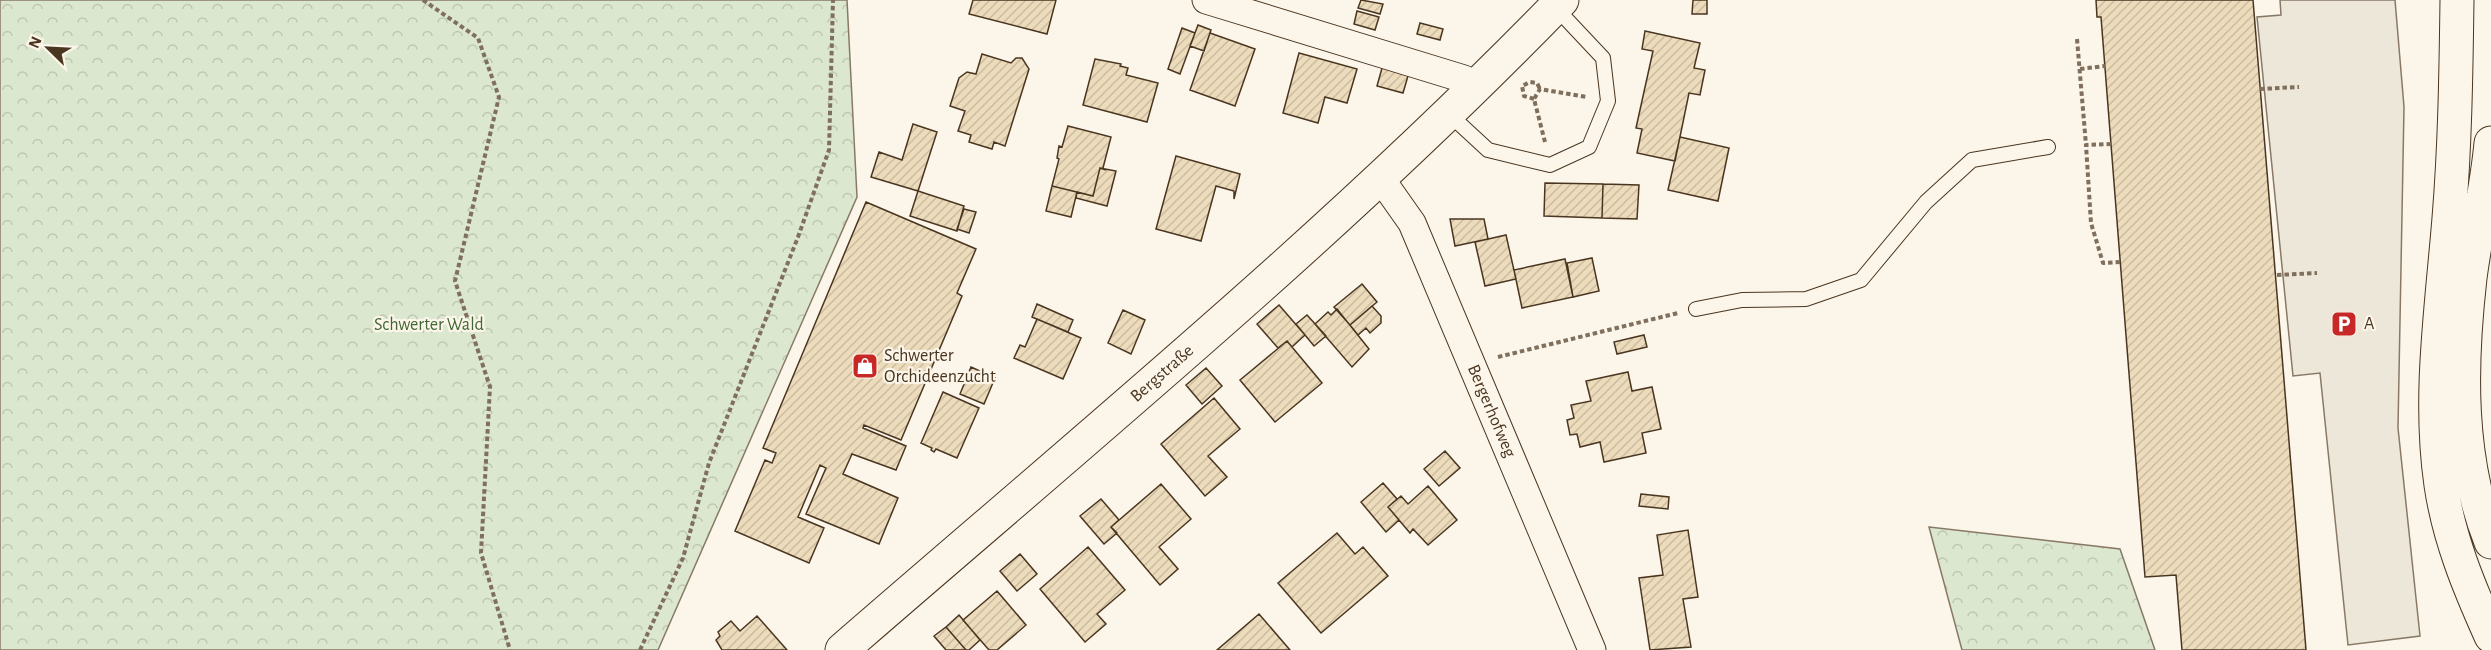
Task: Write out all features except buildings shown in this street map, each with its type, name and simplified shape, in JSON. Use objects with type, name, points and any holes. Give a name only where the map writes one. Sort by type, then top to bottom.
[{"type":"main road","points":[[2457,0],[2454,128],[2438,354],[2438,450],[2441,485],[2453,541],[2461,568],[2491,636]]},
{"type":"main road","name":"Bergstraße","points":[[842,650],[1225,318],[1381,179],[1475,90],[1559,3]]},
{"type":"main road","points":[[2491,142],[2470,278],[2464,416],[2476,505],[2491,542]]},
{"type":"street","points":[[1206,0],[1464,79],[1475,90]]},
{"type":"street","name":"Bergerhofweg","points":[[1381,179],[1412,223],[1469,364],[1592,650]]},
{"type":"lane","points":[[1449,114],[1488,150],[1550,165],[1589,147],[1608,101],[1603,58],[1559,3]]},
{"type":"lane","points":[[1696,309],[1742,300],[1806,299],[1861,280],[1926,202],[1972,160],[2048,147]]},
{"type":"path","points":[[423,0],[478,38],[499,98],[455,281],[490,387],[481,553],[510,650]]},
{"type":"path","points":[[640,650],[684,558],[709,462],[798,237],[829,150],[832,0]]},
{"type":"path","points":[[2077,39],[2091,223],[2103,263],[2121,262]]},
{"type":"path","points":[[2080,69],[2105,66]]},
{"type":"path","points":[[1534,99],[1524,96],[1522,86],[1530,82],[1537,83],[1540,89]]},
{"type":"path","points":[[2260,89],[2299,87]]},
{"type":"path","points":[[1540,89],[1608,101]]},
{"type":"path","points":[[1540,89],[1534,99],[1550,165]]},
{"type":"path","points":[[2086,145],[2111,144]]},
{"type":"path","points":[[2277,276],[2317,273]]},
{"type":"path","points":[[1469,364],[1696,309]]},
{"type":"green space","name":"Schwerter Wald","points":[[0,0],[847,0],[857,197],[658,650],[0,650]]},
{"type":"green space","points":[[1929,527],[2120,549],[2155,650],[1962,650]]},
{"type":"shaded area","name":"A","points":[[2280,0],[2395,0],[2404,107],[2398,428],[2420,636],[2348,645],[2320,373],[2293,376],[2257,17],[2281,15]]},
{"type":"place","name":"A","points":[[2344,324]]},
{"type":"place","name":"Schwerter Orchideenzucht","points":[[865,366]]}]
